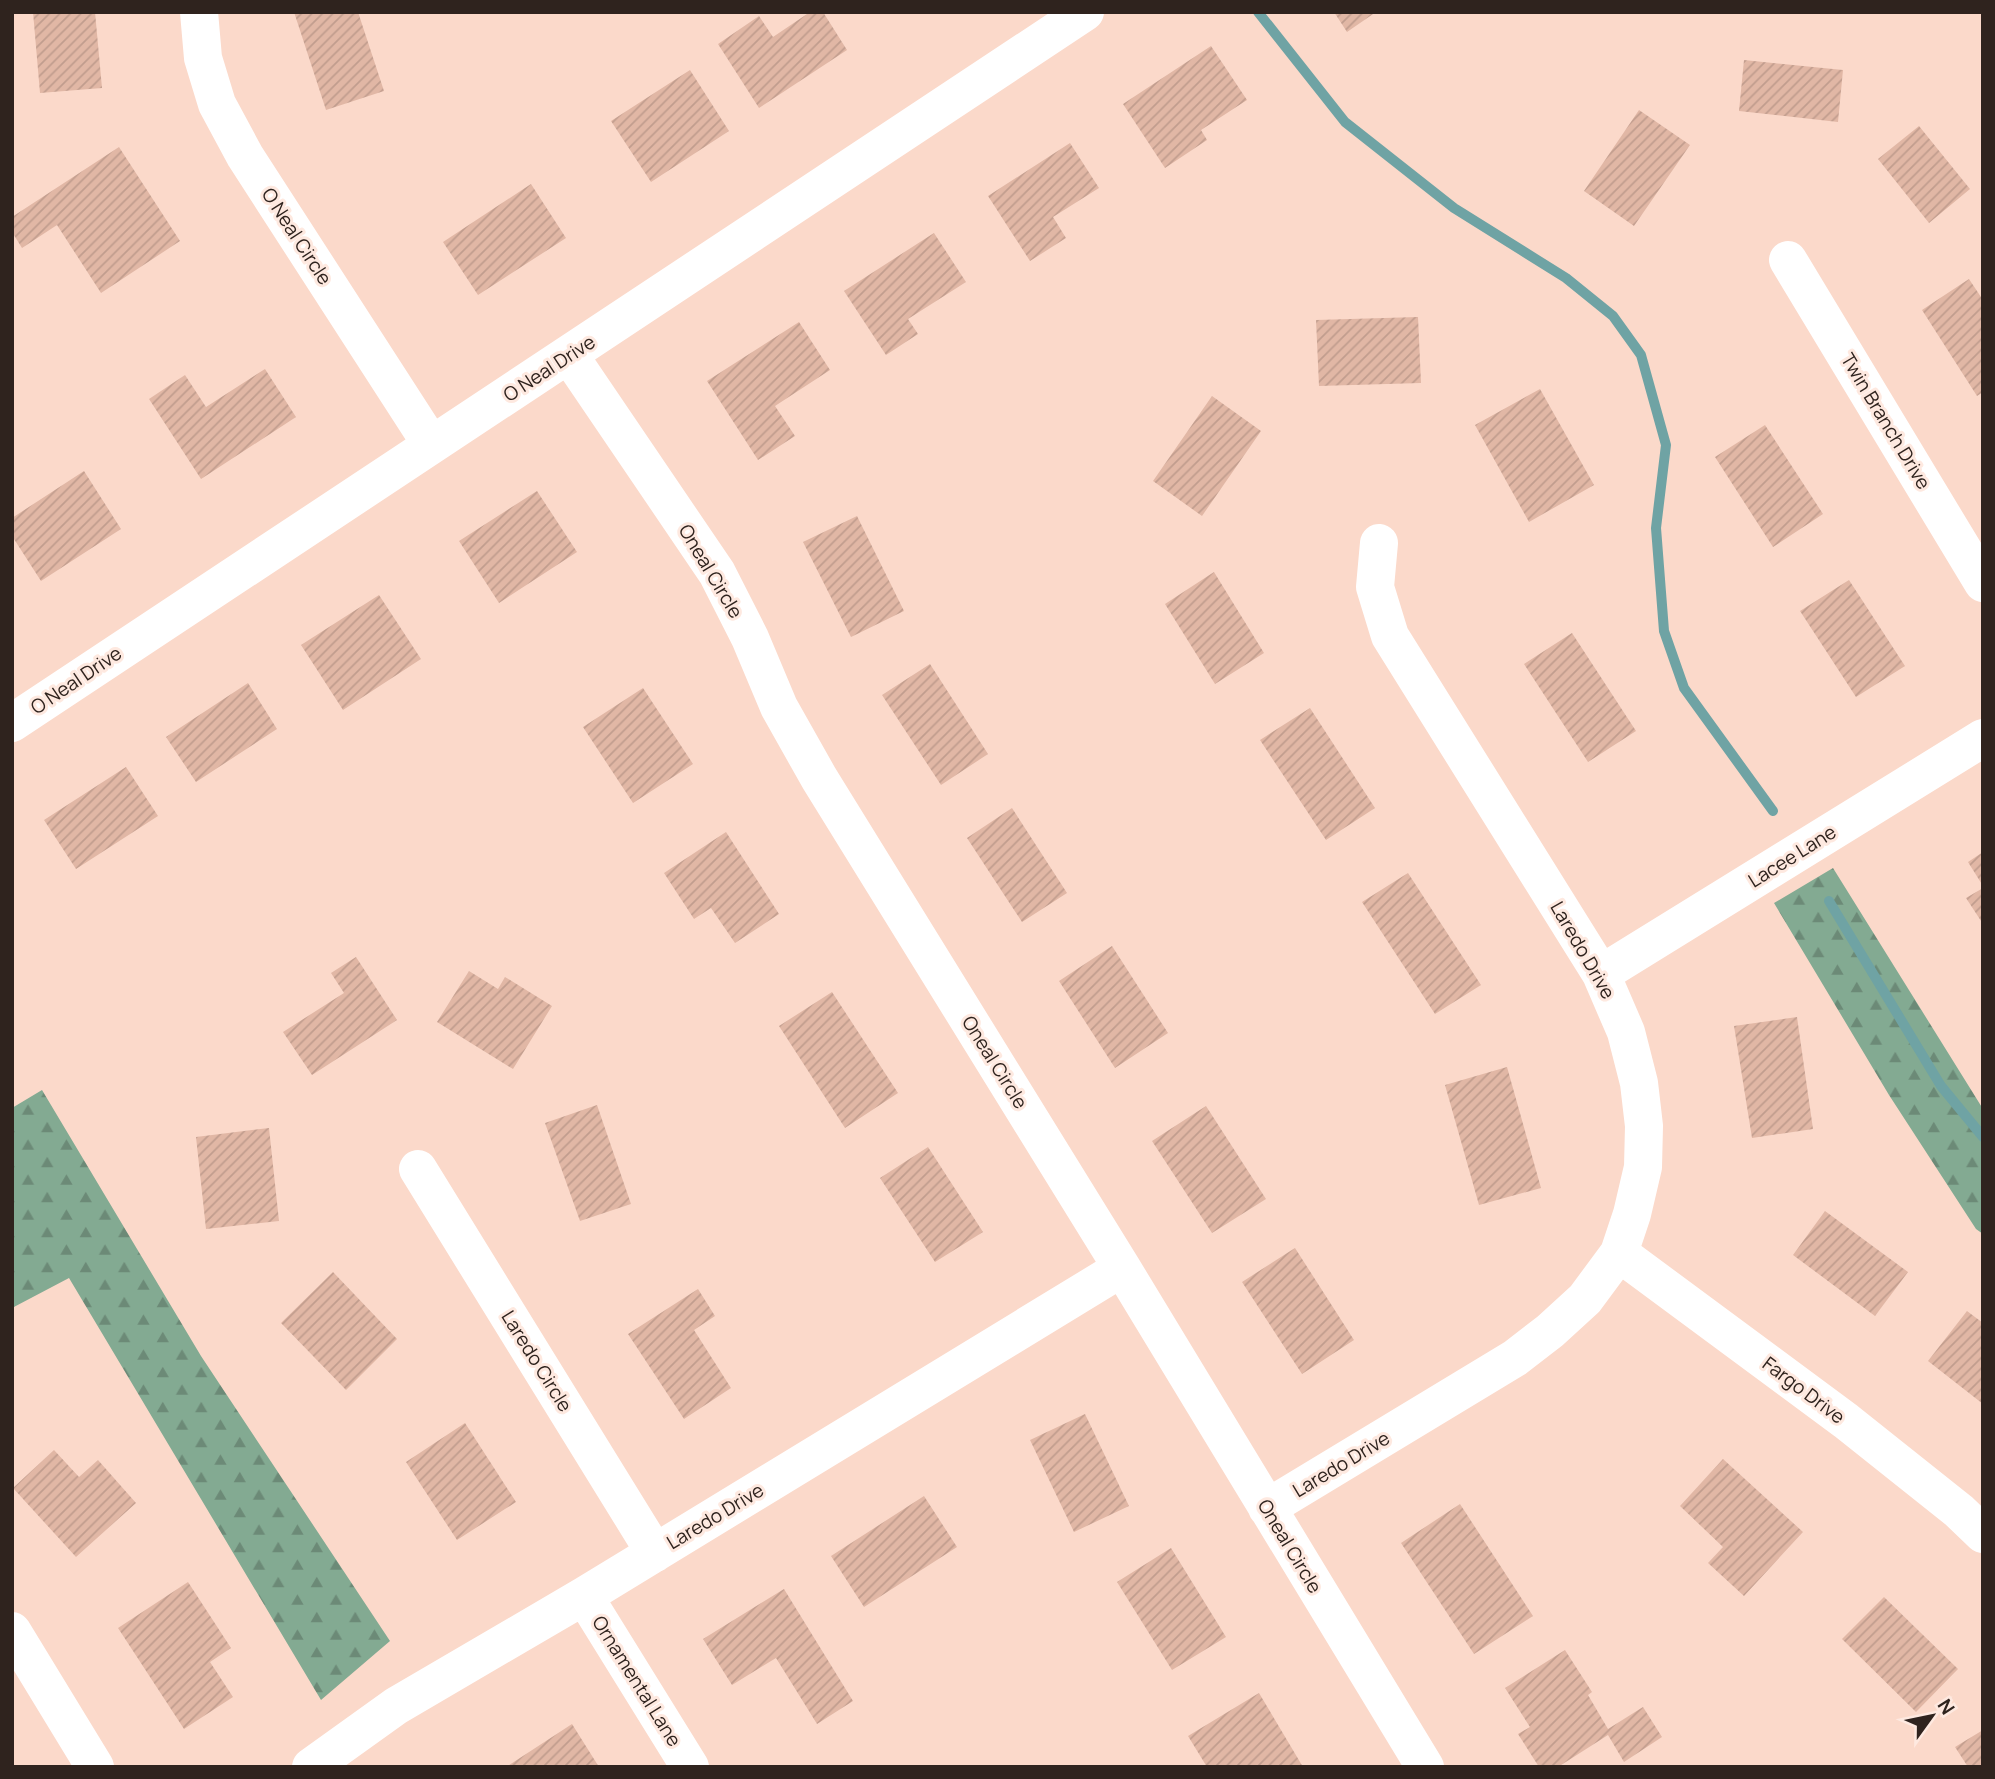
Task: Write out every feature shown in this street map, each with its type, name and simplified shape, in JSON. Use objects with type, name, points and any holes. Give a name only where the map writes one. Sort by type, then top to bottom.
[{"type":"street","name":"O Neal Circle","points":[[199,12],[203,58],[217,104],[245,156],[431,444]]},
{"type":"street","name":"O Neal Drive","points":[[12,723],[1085,12]]},
{"type":"street","name":"Twin Branch Drive","points":[[1788,260],[1983,583]]},
{"type":"street","name":"Oneal Circle","points":[[569,355],[716,573],[750,638],[779,707],[819,778],[1122,1268],[1425,1767]]},
{"type":"street","name":"Laredo Drive","points":[[1267,1508],[1515,1358],[1550,1331],[1585,1299],[1619,1253],[1643,1167],[1644,1126],[1639,1083],[1626,1032],[1601,974],[1390,636],[1375,587],[1379,543]]},
{"type":"street","name":"Lacee Lane","points":[[1601,974],[1983,738]]},
{"type":"street","name":"Laredo Circle","points":[[418,1169],[655,1553]]},
{"type":"street","name":"Fargo Drive","points":[[1619,1253],[1846,1422],[1959,1511],[1983,1534]]},
{"type":"street","name":"Laredo Drive","points":[[310,1767],[396,1706],[584,1596],[1122,1268]]},
{"type":"street","name":"Ornamental Lane","points":[[584,1596],[690,1767]]},
{"type":"street","points":[[12,1631],[95,1767]]},
{"type":"green space","points":[[1833,868],[1983,1109],[1983,1234],[1976,1229],[1889,1095],[1774,903]]},
{"type":"green space","points":[[42,1090],[201,1356],[390,1641],[321,1700],[69,1278],[12,1308],[12,1108]]},
{"type":"building","points":[[33,12],[95,12],[102,88],[40,93]]},
{"type":"building","points":[[294,12],[358,12],[384,91],[326,110]]},
{"type":"building","points":[[810,12],[823,12],[847,50],[759,108],[718,44],[759,16],[773,37]]},
{"type":"building","points":[[1334,12],[1376,12],[1347,32]]},
{"type":"building","points":[[1211,46],[1247,100],[1201,130],[1207,140],[1165,168],[1123,104]]},
{"type":"building","points":[[1744,60],[1843,70],[1838,122],[1739,111]]},
{"type":"building","points":[[690,70],[729,131],[651,182],[611,121]]},
{"type":"building","points":[[1639,110],[1690,145],[1634,226],[1584,191]]},
{"type":"building","points":[[1919,126],[1970,189],[1929,223],[1878,159]]},
{"type":"building","points":[[1070,143],[1099,188],[1053,217],[1066,238],[1030,261],[988,196]]},
{"type":"building","points":[[119,147],[180,241],[101,293],[57,225],[22,248],[12,232],[12,217]]},
{"type":"building","points":[[531,184],[566,238],[478,295],[443,242]]},
{"type":"building","points":[[934,233],[966,282],[908,319],[918,334],[886,355],[844,291]]},
{"type":"building","points":[[1969,279],[1983,300],[1983,392],[1977,396],[1922,310]]},
{"type":"building","points":[[1418,317],[1421,383],[1319,386],[1316,320]]},
{"type":"building","points":[[799,322],[830,370],[775,406],[795,436],[758,460],[707,381]]},
{"type":"building","points":[[265,369],[296,417],[201,479],[149,399],[185,375],[206,407]]},
{"type":"building","points":[[1540,389],[1594,485],[1529,522],[1475,425]]},
{"type":"building","points":[[1212,396],[1261,431],[1202,516],[1153,481]]},
{"type":"building","points":[[1765,425],[1823,514],[1773,547],[1715,457]]},
{"type":"building","points":[[84,471],[121,529],[41,581],[12,536],[12,518]]},
{"type":"building","points":[[537,491],[577,552],[499,603],[459,541]]},
{"type":"building","points":[[857,516],[904,611],[851,637],[803,542]]},
{"type":"building","points":[[1214,572],[1264,653],[1215,684],[1165,604]]},
{"type":"building","points":[[1849,580],[1905,666],[1856,697],[1800,611]]},
{"type":"building","points":[[379,595],[421,659],[343,710],[301,645]]},
{"type":"building","points":[[1572,633],[1636,731],[1588,762],[1524,664]]},
{"type":"building","points":[[930,664],[988,754],[941,785],[882,695]]},
{"type":"building","points":[[248,683],[277,729],[196,782],[166,737]]},
{"type":"building","points":[[643,688],[693,764],[633,803],[583,727]]},
{"type":"building","points":[[1310,708],[1375,808],[1326,840],[1260,740]]},
{"type":"building","points":[[126,767],[158,816],[76,869],[44,820]]},
{"type":"building","points":[[1012,808],[1067,893],[1022,922],[967,838]]},
{"type":"building","points":[[726,832],[779,914],[735,943],[711,908],[694,919],[664,873]]},
{"type":"building","points":[[1983,852],[1983,886],[1968,862]]},
{"type":"building","points":[[1408,873],[1481,985],[1435,1014],[1362,902]]},
{"type":"building","points":[[1983,888],[1983,924],[1966,898]]},
{"type":"building","points":[[1112,946],[1168,1033],[1115,1068],[1059,981]]},
{"type":"building","points":[[356,957],[397,1020],[312,1075],[283,1032],[344,993],[331,973]]},
{"type":"building","points":[[469,971],[498,989],[505,977],[552,1006],[513,1069],[437,1022]]},
{"type":"building","points":[[832,992],[898,1093],[845,1128],[779,1026]]},
{"type":"building","points":[[1797,1017],[1813,1129],[1752,1138],[1734,1026]]},
{"type":"building","points":[[1507,1067],[1541,1188],[1479,1205],[1445,1085]]},
{"type":"building","points":[[597,1105],[631,1204],[580,1221],[545,1123]]},
{"type":"building","points":[[1206,1106],[1266,1199],[1212,1233],[1152,1141]]},
{"type":"building","points":[[269,1128],[279,1221],[206,1229],[196,1137]]},
{"type":"building","points":[[928,1147],[983,1232],[935,1262],[880,1178]]},
{"type":"building","points":[[1825,1211],[1908,1272],[1875,1316],[1793,1255]]},
{"type":"building","points":[[1295,1248],[1354,1340],[1302,1374],[1242,1282]]},
{"type":"building","points":[[333,1272],[397,1339],[346,1390],[281,1323]]},
{"type":"building","points":[[698,1289],[715,1316],[694,1330],[731,1388],[684,1419],[628,1334]]},
{"type":"building","points":[[1967,1311],[1983,1323],[1983,1404],[1928,1361]]},
{"type":"building","points":[[1085,1414],[1129,1506],[1074,1532],[1030,1440]]},
{"type":"building","points":[[465,1423],[516,1502],[457,1540],[406,1462]]},
{"type":"building","points":[[54,1450],[79,1477],[98,1460],[136,1503],[76,1557],[13,1488]]},
{"type":"building","points":[[1723,1459],[1803,1532],[1744,1596],[1708,1563],[1723,1547],[1680,1506]]},
{"type":"building","points":[[924,1496],[957,1547],[864,1607],[831,1556]]},
{"type":"building","points":[[1460,1504],[1533,1616],[1474,1654],[1401,1543]]},
{"type":"building","points":[[1171,1548],[1226,1637],[1172,1670],[1117,1582]]},
{"type":"building","points":[[188,1582],[231,1648],[210,1662],[233,1697],[184,1729],[118,1628]]},
{"type":"building","points":[[784,1589],[853,1701],[817,1724],[776,1658],[732,1685],[703,1639]]},
{"type":"building","points":[[1884,1597],[1958,1669],[1916,1712],[1842,1639]]},
{"type":"building","points":[[1565,1650],[1592,1692],[1588,1695],[1608,1729],[1643,1707],[1662,1737],[1624,1762],[1608,1735],[1558,1767],[1539,1767],[1518,1734],[1530,1727],[1505,1688]]},
{"type":"building","points":[[1259,1693],[1303,1767],[1207,1767],[1188,1736]]},
{"type":"building","points":[[572,1724],[599,1767],[506,1767]]},
{"type":"building","points":[[1983,1730],[1983,1767],[1968,1767],[1955,1747]]},
{"type":"waterway","points":[[1258,12],[1345,122],[1454,208],[1566,278],[1613,316],[1641,355],[1666,445],[1656,528],[1664,631],[1684,688],[1773,811]]},
{"type":"waterway","points":[[1829,901],[1941,1086],[1983,1137]]}]
